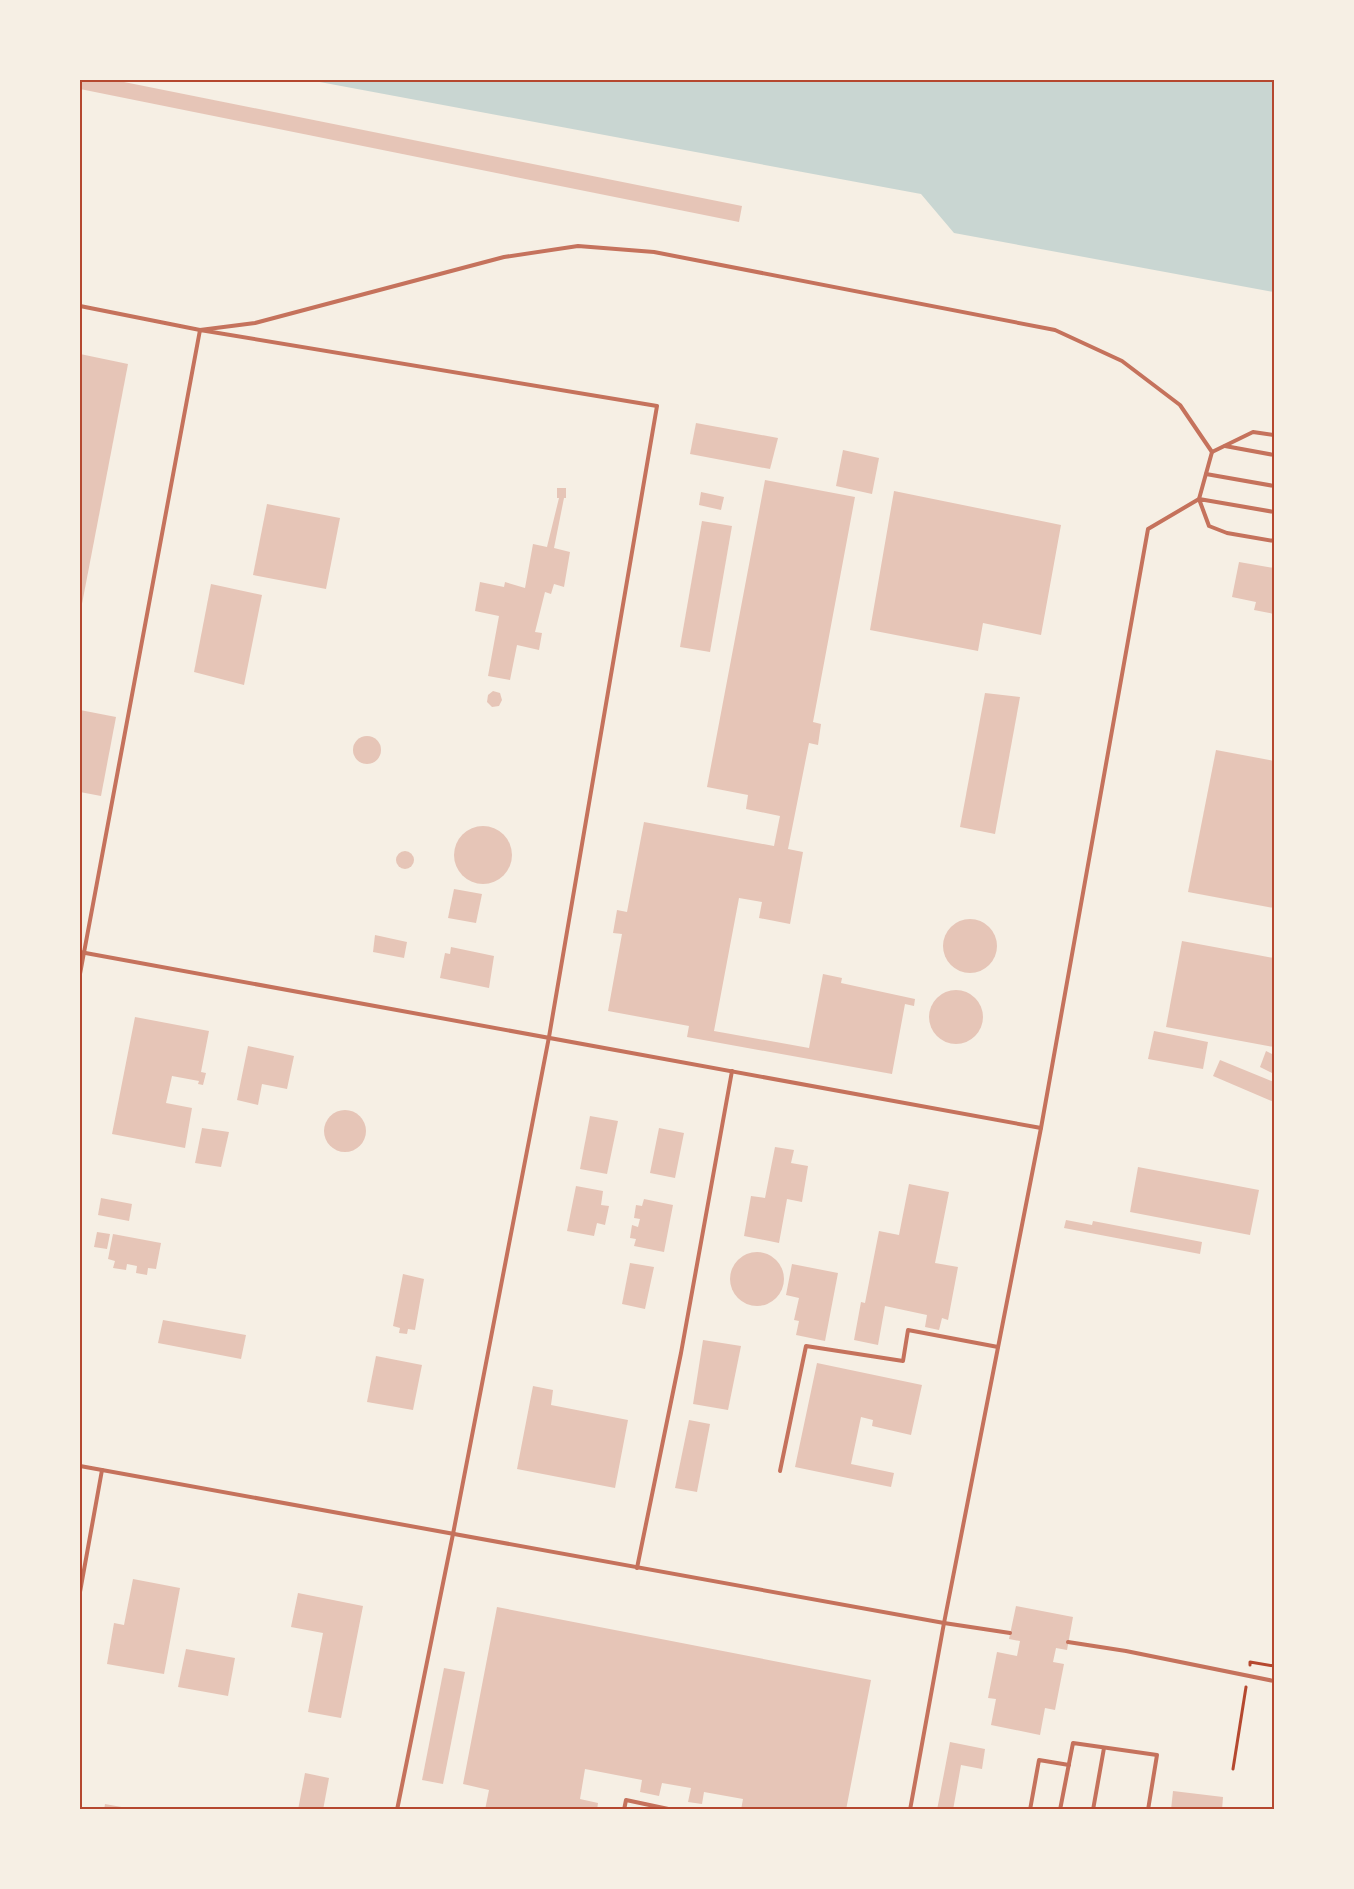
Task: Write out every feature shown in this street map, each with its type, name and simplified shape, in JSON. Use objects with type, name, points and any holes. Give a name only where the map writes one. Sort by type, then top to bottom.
[{"type":"lane","points":[[200,330],[255,323],[504,257],[578,246],[654,252],[1055,330],[1122,361],[1180,405],[1212,452],[1199,499],[1209,526],[1227,533],[1275,541]]},
{"type":"lane","points":[[80,306],[200,330],[657,406],[549,1037],[453,1534],[397,1809]]},
{"type":"lane","points":[[80,974],[81,952],[200,330]]},
{"type":"lane","points":[[1212,452],[1253,432],[1275,435]]},
{"type":"lane","points":[[1225,446],[1275,455]]},
{"type":"lane","points":[[1206,474],[1275,486]]},
{"type":"lane","points":[[910,1809],[1041,1128],[1148,529],[1199,499],[1275,512]]},
{"type":"lane","points":[[81,952],[1041,1128]]},
{"type":"lane","points":[[637,1568],[681,1353],[732,1071]]},
{"type":"lane","points":[[780,1471],[806,1346],[903,1361],[908,1330],[998,1347]]},
{"type":"lane","points":[[80,1466],[637,1568],[1010,1633]]},
{"type":"lane","points":[[80,1592],[102,1470]]},
{"type":"lane","points":[[1068,1642],[1126,1651],[1275,1681]]},
{"type":"lane","points":[[1060,1809],[1073,1743],[1157,1755],[1148,1809]]},
{"type":"lane","points":[[1093,1809],[1104,1748]]},
{"type":"lane","points":[[1029,1809],[1039,1760],[1069,1765]]},
{"type":"lane","points":[[624,1809],[626,1800],[673,1809]]},
{"type":"path","points":[[1233,1770],[1250,1662],[1275,1666]]},
{"type":"shaded area","points":[[309,80],[1274,80],[1274,292],[954,233],[921,194]]},
{"type":"building","points":[[80,80],[114,80],[742,206],[739,222],[80,89]]},
{"type":"building","points":[[80,354],[128,364],[81,609],[80,609]]},
{"type":"building","points":[[696,423],[778,438],[770,469],[690,454]]},
{"type":"building","points":[[843,450],[879,458],[872,494],[836,486]]},
{"type":"building","points":[[765,480],[855,497],[813,722],[821,724],[818,745],[809,743],[788,849],[803,852],[790,924],[759,918],[762,902],[739,898],[714,1031],[809,1048],[823,974],[842,978],[841,983],[915,999],[914,1006],[905,1004],[892,1074],[687,1037],[689,1026],[608,1011],[622,934],[613,933],[617,910],[627,912],[644,822],[774,846],[780,816],[746,809],[748,795],[707,787]]},
{"type":"building","points":[[557,488],[566,488],[566,498],[564,498],[554,548],[570,552],[564,587],[554,584],[551,594],[545,592],[535,632],[542,633],[539,650],[517,645],[510,680],[488,676],[499,616],[475,611],[480,582],[504,587],[505,582],[525,588],[533,544],[547,547],[559,498],[557,498]]},
{"type":"building","points":[[894,491],[1061,525],[1041,635],[983,623],[978,651],[870,630]]},
{"type":"building","points":[[701,492],[724,497],[721,510],[699,505]]},
{"type":"building","points":[[267,504],[340,518],[326,589],[253,575]]},
{"type":"building","points":[[702,521],[732,526],[710,652],[680,647]]},
{"type":"building","points":[[1239,562],[1274,568],[1274,614],[1254,610],[1256,602],[1232,597]]},
{"type":"building","points":[[211,584],[262,595],[244,685],[194,672]]},
{"type":"building","points":[[493,691],[500,693],[502,700],[499,706],[492,707],[487,702],[488,695]]},
{"type":"building","points":[[985,693],[1020,697],[995,834],[960,827]]},
{"type":"building","points":[[80,710],[116,717],[101,796],[80,792]]},
{"type":"building","points":[[367,736],[377,740],[381,750],[377,760],[367,764],[357,760],[353,750],[357,740]]},
{"type":"building","points":[[1216,750],[1274,761],[1274,908],[1188,892]]},
{"type":"building","points":[[477,826],[489,826],[499,830],[508,839],[512,861],[504,876],[489,884],[477,884],[467,880],[458,871],[454,861],[454,849],[458,839],[467,830]]},
{"type":"building","points":[[401,851],[409,851],[414,856],[412,867],[401,869],[396,864],[396,856]]},
{"type":"building","points":[[454,889],[482,894],[476,923],[448,918]]},
{"type":"building","points":[[965,919],[975,919],[985,923],[993,931],[997,946],[993,961],[985,969],[975,973],[965,973],[955,969],[947,961],[943,951],[943,941],[947,931],[955,923]]},
{"type":"building","points":[[375,935],[407,942],[404,958],[373,952]]},
{"type":"building","points":[[1182,941],[1274,958],[1274,1047],[1166,1027]]},
{"type":"building","points":[[451,947],[494,956],[489,988],[440,978],[445,953],[450,954]]},
{"type":"building","points":[[951,990],[961,990],[971,994],[979,1002],[983,1017],[979,1032],[971,1040],[961,1044],[951,1044],[941,1040],[933,1032],[929,1022],[929,1012],[933,1002],[941,994]]},
{"type":"building","points":[[135,1017],[209,1031],[201,1072],[206,1073],[203,1085],[198,1084],[199,1081],[172,1076],[166,1103],[192,1108],[185,1148],[112,1134]]},
{"type":"building","points":[[1154,1031],[1208,1042],[1203,1069],[1148,1059]]},
{"type":"building","points":[[248,1046],[294,1056],[287,1089],[262,1084],[258,1105],[237,1100]]},
{"type":"building","points":[[1266,1051],[1274,1055],[1274,1074],[1260,1067]]},
{"type":"building","points":[[1220,1060],[1274,1082],[1274,1102],[1213,1076]]},
{"type":"building","points":[[345,1110],[360,1116],[366,1131],[360,1146],[345,1152],[330,1146],[324,1131],[330,1116]]},
{"type":"building","points":[[590,1116],[618,1121],[607,1174],[580,1169]]},
{"type":"building","points":[[202,1128],[229,1132],[221,1167],[195,1163]]},
{"type":"building","points":[[659,1128],[684,1133],[675,1178],[650,1173]]},
{"type":"building","points":[[775,1147],[794,1150],[791,1163],[808,1166],[802,1202],[787,1199],[779,1243],[744,1236],[751,1196],[765,1198]]},
{"type":"building","points":[[1138,1167],[1259,1190],[1250,1235],[1130,1212]]},
{"type":"building","points":[[909,1184],[949,1192],[935,1263],[958,1267],[948,1320],[942,1318],[939,1330],[925,1327],[927,1315],[885,1306],[878,1345],[854,1340],[861,1302],[865,1303],[879,1231],[899,1235]]},
{"type":"building","points":[[576,1186],[603,1191],[601,1205],[609,1206],[605,1225],[597,1223],[594,1236],[567,1231]]},
{"type":"building","points":[[101,1198],[132,1204],[129,1221],[98,1215]]},
{"type":"building","points":[[644,1199],[673,1205],[664,1252],[634,1246],[636,1239],[630,1238],[632,1225],[638,1227],[640,1219],[634,1218],[636,1205],[642,1206]]},
{"type":"building","points":[[1066,1220],[1092,1225],[1093,1221],[1202,1242],[1200,1254],[1064,1228]]},
{"type":"building","points":[[97,1232],[110,1234],[107,1249],[94,1247]]},
{"type":"building","points":[[113,1234],[161,1243],[156,1269],[148,1268],[147,1275],[136,1273],[137,1266],[127,1264],[126,1270],[113,1268],[115,1261],[108,1259]]},
{"type":"building","points":[[757,1252],[767,1254],[776,1260],[782,1269],[784,1279],[782,1289],[776,1298],[767,1304],[757,1306],[747,1304],[738,1298],[732,1289],[730,1279],[732,1269],[738,1260],[747,1254]]},
{"type":"building","points":[[630,1263],[654,1267],[645,1309],[622,1304]]},
{"type":"building","points":[[792,1264],[838,1273],[825,1341],[796,1335],[799,1321],[794,1320],[799,1298],[786,1295]]},
{"type":"building","points":[[403,1274],[424,1279],[415,1330],[408,1329],[407,1334],[399,1333],[400,1328],[393,1326]]},
{"type":"building","points":[[163,1320],[246,1335],[241,1359],[158,1343]]},
{"type":"building","points":[[703,1340],[741,1346],[728,1410],[693,1404]]},
{"type":"building","points":[[376,1356],[422,1365],[413,1410],[367,1402]]},
{"type":"building","points":[[817,1363],[922,1385],[911,1435],[872,1426],[873,1420],[861,1417],[851,1464],[894,1473],[891,1487],[795,1467]]},
{"type":"building","points":[[533,1386],[553,1390],[551,1405],[628,1420],[615,1488],[517,1469]]},
{"type":"building","points":[[689,1420],[710,1424],[697,1492],[675,1488]]},
{"type":"building","points":[[133,1579],[180,1588],[164,1674],[107,1664],[114,1623],[124,1625]]},
{"type":"building","points":[[298,1593],[363,1606],[341,1718],[308,1712],[323,1633],[291,1627]]},
{"type":"building","points":[[1016,1606],[1073,1617],[1067,1650],[1056,1648],[1053,1662],[1064,1664],[1055,1710],[1045,1708],[1040,1735],[991,1725],[996,1699],[988,1698],[997,1652],[1017,1656],[1020,1641],[1009,1639]]},
{"type":"building","points":[[497,1607],[871,1680],[846,1810],[741,1810],[743,1799],[704,1792],[702,1804],[688,1802],[691,1788],[662,1783],[659,1796],[640,1792],[642,1780],[585,1769],[580,1799],[598,1803],[597,1810],[485,1810],[489,1790],[463,1784]]},
{"type":"building","points":[[186,1649],[235,1658],[228,1696],[178,1687]]},
{"type":"building","points":[[444,1668],[465,1672],[443,1784],[422,1780]]},
{"type":"building","points":[[950,1742],[985,1749],[982,1769],[961,1765],[953,1810],[937,1810]]},
{"type":"building","points":[[305,1773],[329,1778],[323,1810],[298,1810]]},
{"type":"building","points":[[1173,1791],[1223,1797],[1222,1810],[1171,1810]]},
{"type":"building","points":[[105,1804],[127,1808],[127,1810],[104,1810]]}]
